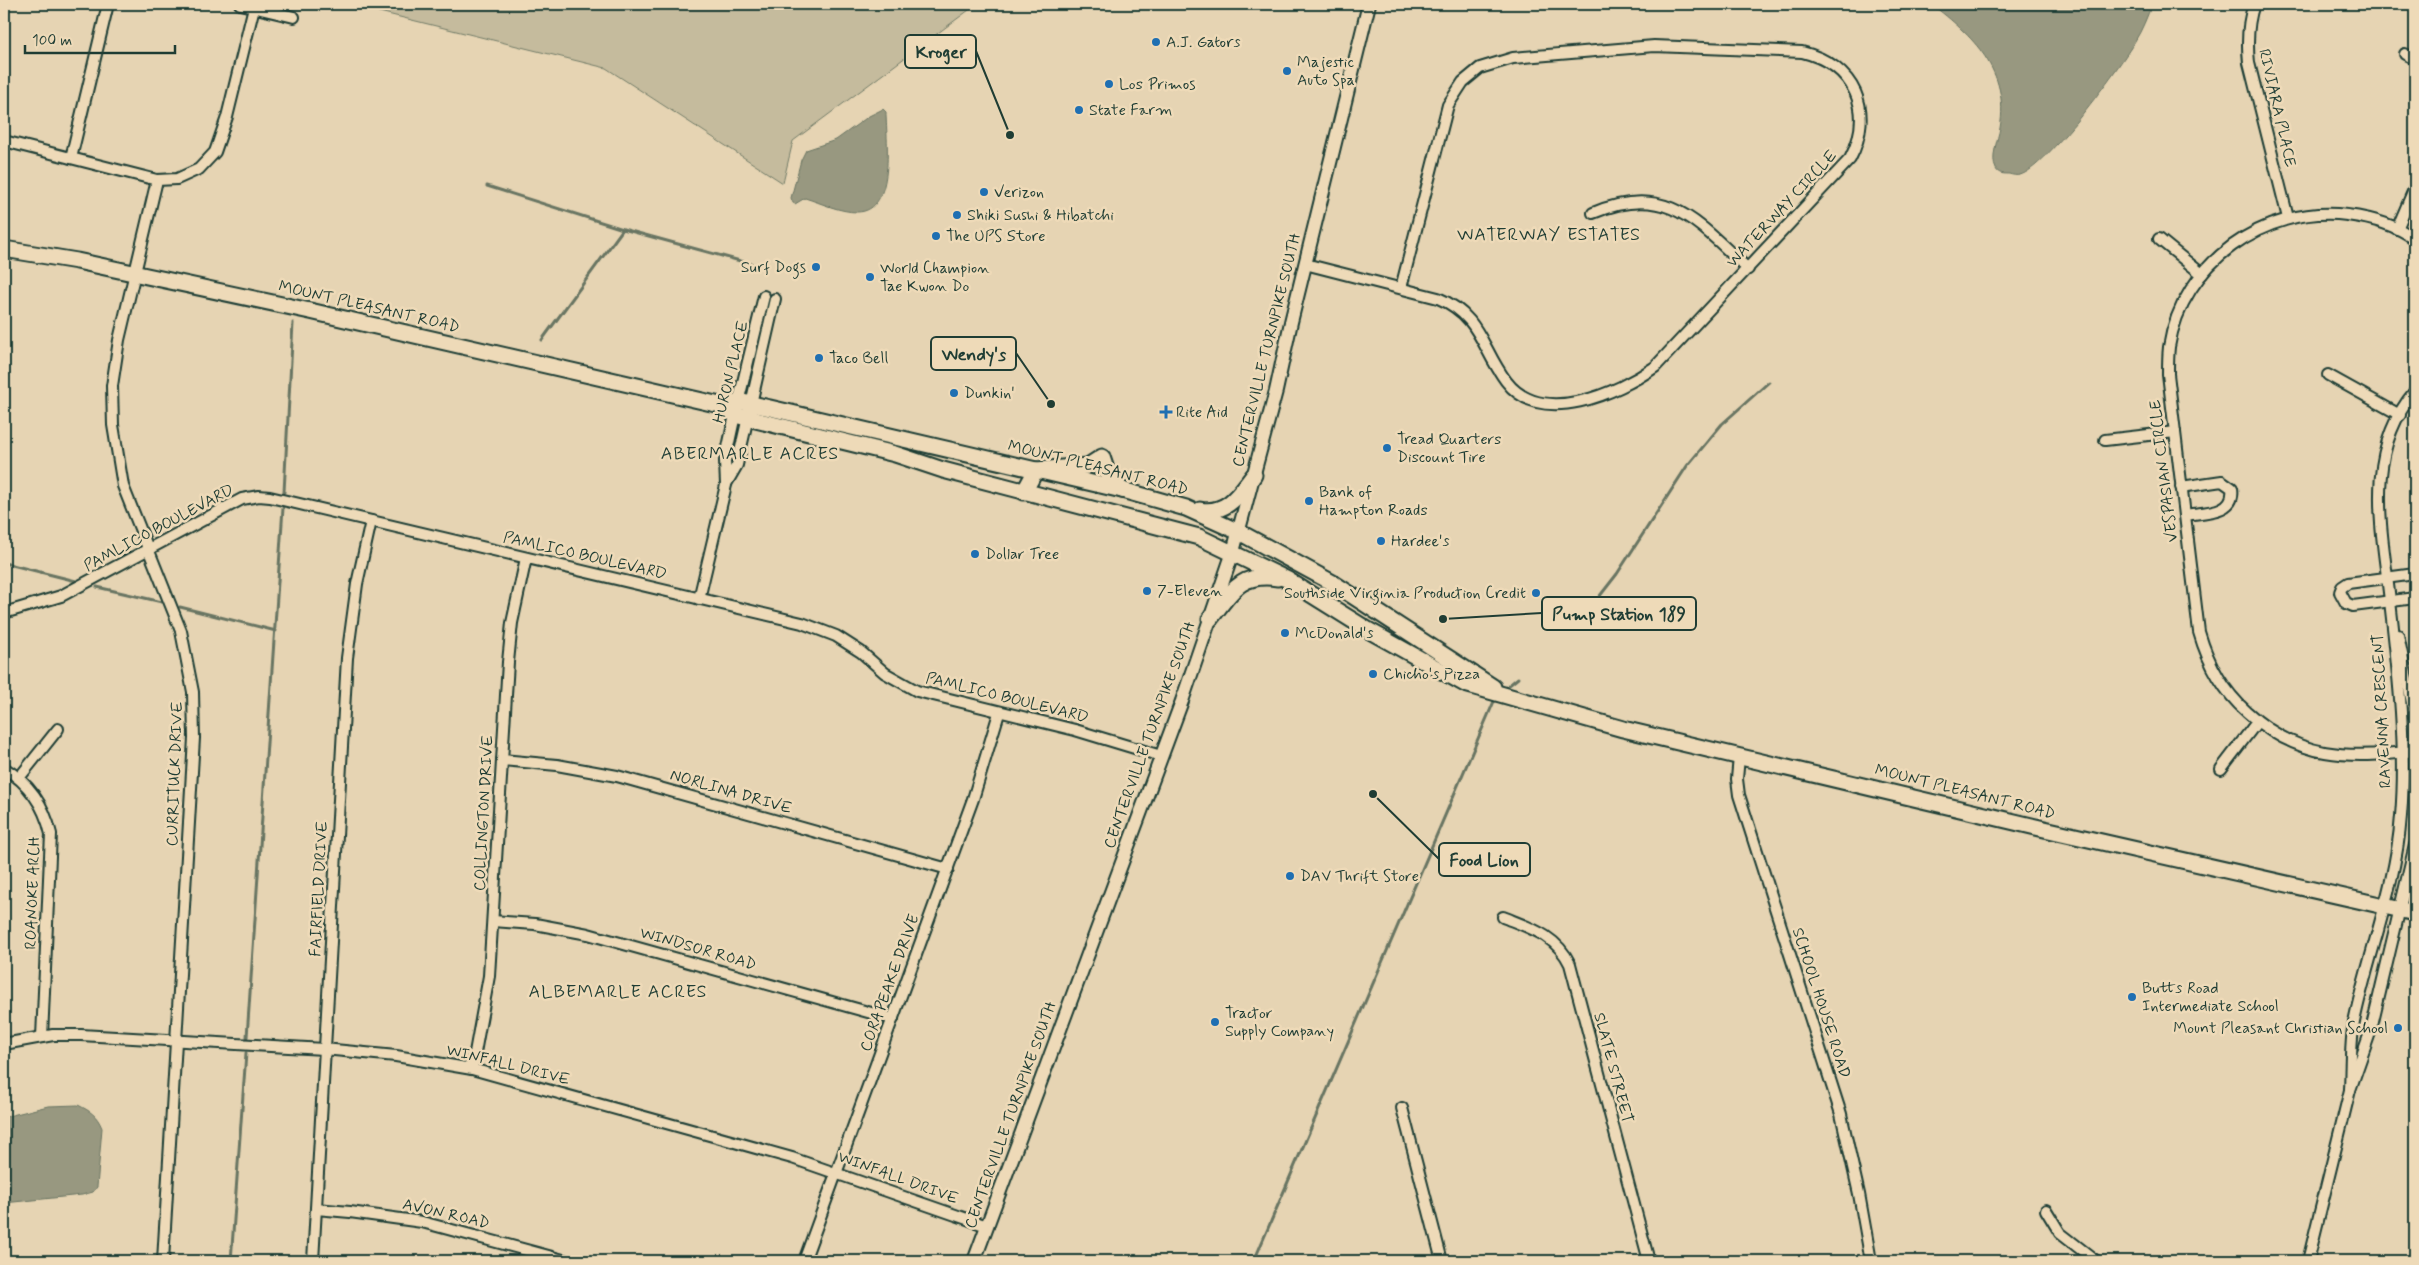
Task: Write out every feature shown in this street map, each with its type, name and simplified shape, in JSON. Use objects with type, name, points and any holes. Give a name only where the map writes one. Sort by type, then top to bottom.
[{"type":"highway","name":"MOUNT PLEASANT ROAD","points":[[4,249],[40,254],[136,274],[740,409],[1036,470],[1122,490],[1186,508],[1239,532],[1333,583],[1509,696]]},
{"type":"highway","name":"MOUNT PLEASANT ROAD","points":[[740,409],[1024,492],[1162,526],[1199,538],[1234,552],[1288,580],[1431,667],[1465,684],[1623,729],[2040,828],[2408,912]]},
{"type":"highway","points":[[1024,492],[1036,470],[1088,466],[1102,457],[1109,478],[1122,490]]},
{"type":"highway","points":[[1186,508],[1209,512],[1223,509],[1254,475]]},
{"type":"highway","points":[[1210,619],[1234,590],[1250,578],[1264,576],[1288,580]]},
{"type":"main road","name":"CENTERVILLE TURNPIKE SOUTH","points":[[974,1261],[1161,756],[1234,552],[1276,391],[1369,4]]},
{"type":"street","points":[[71,158],[108,4]]},
{"type":"street","points":[[240,4],[294,17]]},
{"type":"street","name":"RIVIARA PLACE","points":[[2254,4],[2249,17],[2247,42],[2249,64],[2288,218]]},
{"type":"street","points":[[4,141],[157,180],[177,179],[199,169],[216,152],[227,117],[254,7]]},
{"type":"street","name":"WATERWAY CIRCLE","points":[[1305,264],[1401,288],[1451,303],[1466,315],[1478,331],[1504,379],[1519,394],[1537,402],[1563,403],[1610,393],[1655,367],[1850,159],[1858,142],[1861,121],[1860,108],[1853,87],[1831,63],[1816,55],[1802,52],[1654,46],[1625,47],[1501,60],[1480,68],[1463,82],[1453,96],[1443,122],[1401,288]]},
{"type":"street","points":[[2405,54],[2415,60]]},
{"type":"street","name":"CURRITUCK DRIVE","points":[[157,180],[119,340],[114,371],[113,425],[124,486],[181,631],[193,692],[194,738],[163,1261]]},
{"type":"street","points":[[2397,229],[2415,187]]},
{"type":"street","points":[[1593,213],[1633,202],[1650,201],[1667,205],[1687,215],[1748,269]]},
{"type":"street","name":"VESPASIAN CIRCLE","points":[[2415,239],[2397,229],[2362,217],[2332,213],[2288,218],[2248,235],[2220,254],[2202,274],[2186,300],[2174,327],[2169,348],[2168,374],[2198,632],[2206,659],[2232,697],[2257,722],[2282,739],[2316,751],[2357,755],[2415,751]]},
{"type":"street","points":[[2159,239],[2202,274]]},
{"type":"street","name":"HURON PLACE","points":[[740,409],[764,296]]},
{"type":"street","name":"HURON PLACE","points":[[699,599],[726,484],[725,461],[775,299]]},
{"type":"street","points":[[2328,375],[2400,415]]},
{"type":"street","name":"RAVENNA CRESCENT","points":[[2350,1090],[2354,1024],[2395,858],[2401,818],[2402,752],[2390,602],[2379,510],[2379,488],[2385,454],[2405,403],[2415,391]]},
{"type":"street","points":[[2105,440],[2175,432]]},
{"type":"street","points":[[2181,487],[2222,482],[2232,488],[2231,504],[2226,508],[2185,515]]},
{"type":"street","name":"PAMLICO BOULEVARD","points":[[4,613],[61,596],[249,497],[270,497],[815,627],[849,644],[885,673],[917,691],[998,713],[1075,730],[1161,756]]},
{"type":"street","name":"FAIRFIELD DRIVE","points":[[313,1261],[348,658],[354,600],[371,521]]},
{"type":"street","name":"COLLINGTON DRIVE","points":[[472,1069],[489,976],[512,623],[526,558]]},
{"type":"street","points":[[2415,574],[2348,583],[2342,587],[2340,592],[2346,603],[2353,606],[2415,598]]},
{"type":"street","name":"RAVENNA CRESCENT","points":[[2390,602],[2412,692],[2415,717]]},
{"type":"street","name":"CORAPEAKE DRIVE","points":[[804,1261],[948,869],[983,768],[998,713]]},
{"type":"street","points":[[2221,769],[2257,722]]},
{"type":"street","points":[[19,778],[58,729]]},
{"type":"street","name":"SCHOOL HOUSE ROAD","points":[[1739,757],[1737,779],[1739,795],[1840,1114],[1859,1194],[1871,1261]]},
{"type":"street","name":"NORLINA DRIVE","points":[[502,760],[557,765],[617,776],[948,869]]},
{"type":"street","name":"ROANOKE ARCH","points":[[4,768],[19,778],[39,801],[51,834],[42,1037]]},
{"type":"street","points":[[2308,1261],[2350,1090],[2408,912],[2415,845]]},
{"type":"street","name":"SLATE STREET","points":[[1503,917],[1551,939],[1565,954],[1570,964],[1649,1261]]},
{"type":"street","name":"WINDSOR ROAD","points":[[493,921],[535,924],[588,934],[893,1019]]},
{"type":"street","name":"WINFALL DRIVE","points":[[4,1044],[42,1037],[80,1035],[396,1056],[472,1069],[706,1133],[836,1172],[987,1226]]},
{"type":"street","points":[[1402,1108],[1442,1261]]},
{"type":"street","name":"AVON ROAD","points":[[316,1209],[422,1222],[567,1261]]},
{"type":"street","points":[[2046,1210],[2060,1233],[2096,1261]]},
{"type":"shaded area","points":[[347,4],[993,4],[973,7],[793,141],[783,183],[606,68]]},
{"type":"shaded area","points":[[1931,4],[2152,4],[2140,32],[2127,54],[2081,116],[2032,169],[2017,175],[2000,173],[1994,165],[1994,154],[2002,108],[1994,72],[1974,42]]},
{"type":"shaded area","points":[[883,109],[886,112],[887,154],[884,187],[878,200],[870,209],[851,212],[805,198],[795,204],[793,203],[791,198],[801,160],[806,150],[836,140],[869,116]]},
{"type":"shaded area","points":[[78,1105],[93,1114],[102,1128],[97,1187],[93,1192],[82,1195],[4,1203],[4,1117],[48,1106]]},
{"type":"waterway","points":[[487,186],[623,229],[755,265]]},
{"type":"waterway","points":[[542,340],[623,229]]},
{"type":"waterway","points":[[284,492],[293,323]]},
{"type":"waterway","points":[[1574,629],[1617,574],[1687,466],[1722,424],[1769,382]]},
{"type":"waterway","points":[[247,1037],[283,508]]},
{"type":"waterway","points":[[4,563],[76,581]]},
{"type":"waterway","points":[[97,587],[162,602]]},
{"type":"waterway","points":[[180,607],[276,631]]},
{"type":"waterway","points":[[1508,686],[1518,678]]},
{"type":"waterway","points":[[1254,1261],[1495,699]]},
{"type":"waterway","points":[[231,1261],[246,1053]]},
{"type":"place","name":"A.J. Gators","points":[[1156,42]]},
{"type":"place","name":"Majestic Auto Spa","points":[[1287,71]]},
{"type":"place","name":"Los Primos","points":[[1109,84]]},
{"type":"place","name":"State Farm","points":[[1079,110]]},
{"type":"place","name":"Kroger","points":[[1010,135]]},
{"type":"place","name":"Verizon","points":[[984,192]]},
{"type":"place","name":"Shiki Sushi & Hibatchi","points":[[957,215]]},
{"type":"place","name":"The UPS Store","points":[[936,236]]},
{"type":"place","name":"Surf Dogs","points":[[816,267]]},
{"type":"place","name":"World Champion Tae Kwon Do","points":[[870,277]]},
{"type":"place","name":"Taco Bell","points":[[819,358]]},
{"type":"place","name":"Dunkin'","points":[[954,393]]},
{"type":"place","name":"Wendy's","points":[[1051,404]]},
{"type":"place","name":"Rite Aid","points":[[1166,412]]},
{"type":"place","name":"Tread Quarters Discount Tire","points":[[1387,448]]},
{"type":"place","name":"Bank of Hampton Roads","points":[[1309,501]]},
{"type":"place","name":"Hardee's","points":[[1381,541]]},
{"type":"place","name":"Dollar Tree","points":[[975,554]]},
{"type":"place","name":"7-Eleven","points":[[1147,591]]},
{"type":"place","name":"Southside Virginia Production Credit","points":[[1536,593]]},
{"type":"place","name":"Pump Station 189","points":[[1443,619]]},
{"type":"place","name":"McDonald's","points":[[1285,633]]},
{"type":"place","name":"Chicho's Pizza","points":[[1373,674]]},
{"type":"place","name":"Food Lion","points":[[1373,794]]},
{"type":"place","name":"DAV Thrift Store","points":[[1290,876]]},
{"type":"place","name":"Butts Road Intermediate School","points":[[2132,997]]},
{"type":"place","name":"Tractor Supply Company","points":[[1215,1022]]},
{"type":"place","name":"Mount Pleasant Christian School","points":[[2398,1028]]},
{"type":"district","name":"WATERWAY ESTATES","points":[[1549,235]]},
{"type":"district","name":"ABERMARLE ACRES","points":[[750,454]]},
{"type":"district","name":"ALBEMARLE ACRES","points":[[618,992]]}]
